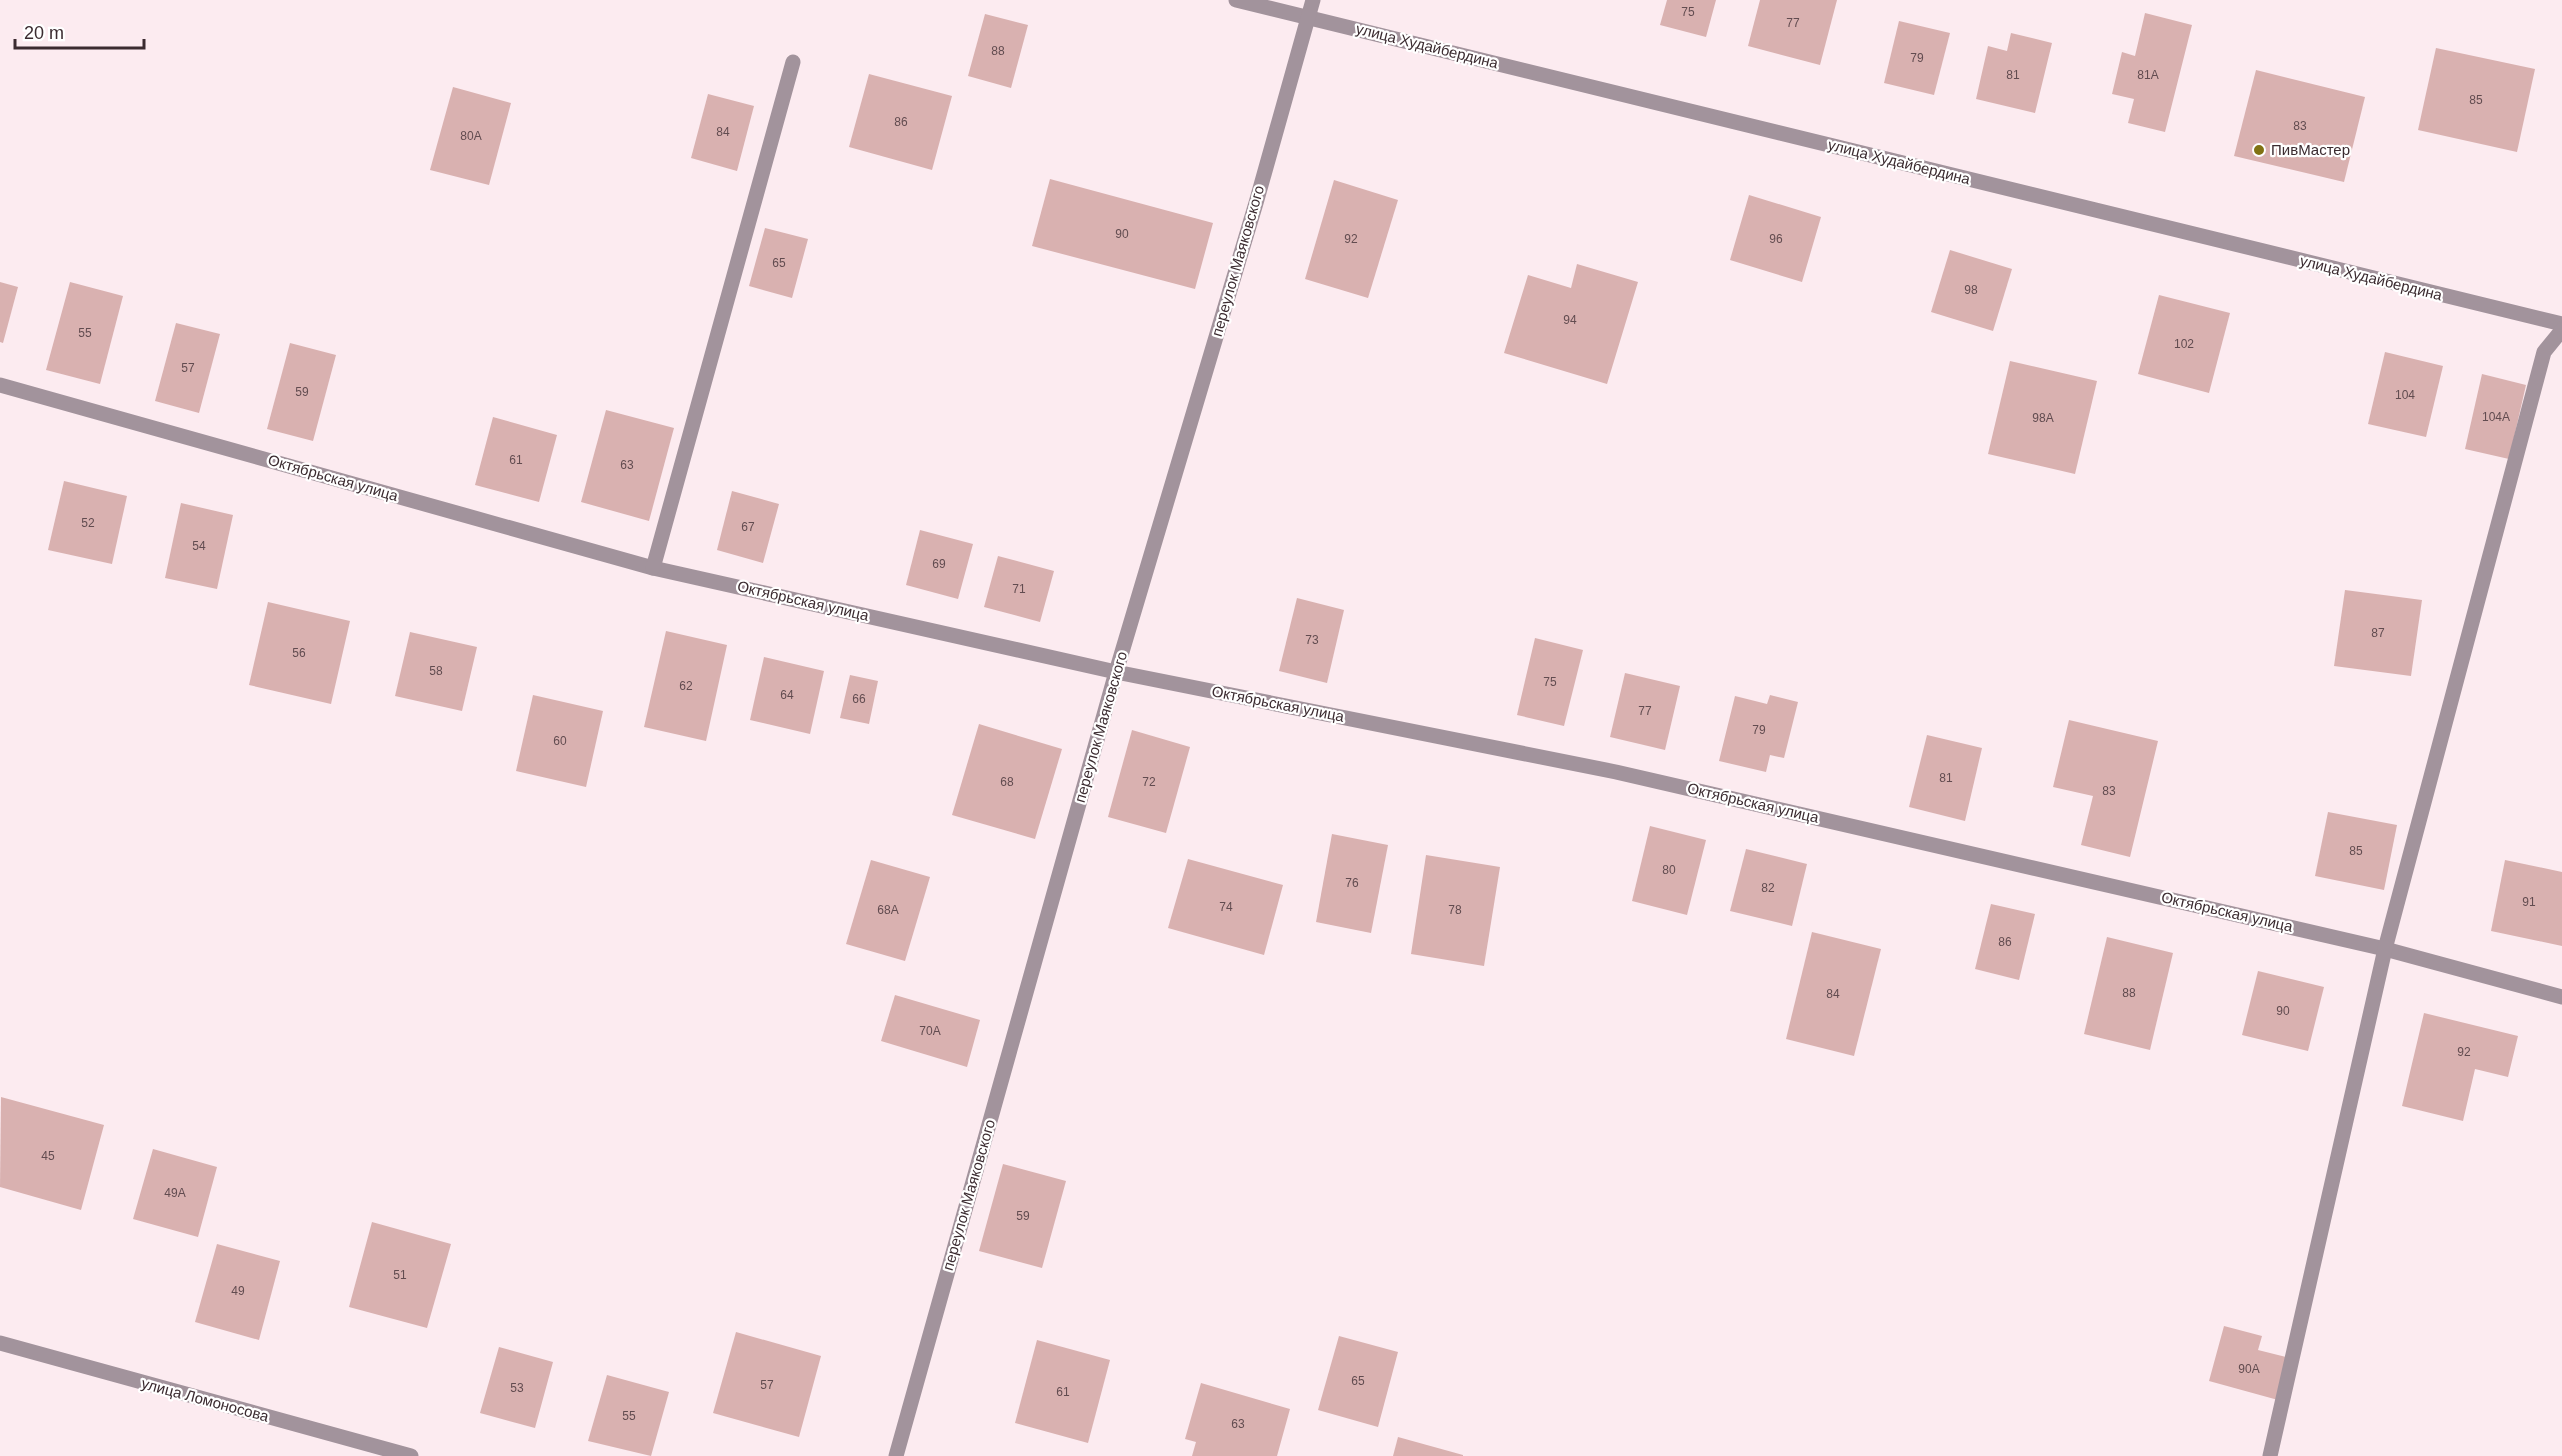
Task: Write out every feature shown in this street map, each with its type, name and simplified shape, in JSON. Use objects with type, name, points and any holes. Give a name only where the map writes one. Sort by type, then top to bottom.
[{"type":"street","name":"улица Худайбердина","points":[[1236,0],[2562,324]]},
{"type":"street","name":"переулок Маяковского","points":[[896,1456],[1116,672],[1313,0]]},
{"type":"street","points":[[653,568],[793,62]]},
{"type":"street","points":[[2270,1456],[2385,949],[2544,352],[2562,330]]},
{"type":"street","name":"Октябрьская улица","points":[[0,385],[653,568],[1116,672],[1616,772],[2385,949],[2562,997]]},
{"type":"street","name":"улица Ломоносова","points":[[0,1343],[411,1456]]},
{"type":"building","points":[[1667,0],[1716,0],[1706,37],[1660,25]]},
{"type":"building","points":[[1760,0],[1837,0],[1820,65],[1748,46]]},
{"type":"building","points":[[2145,13],[2192,25],[2165,132],[2128,123],[2134,99],[2112,94],[2122,52],[2135,56]]},
{"type":"building","points":[[985,14],[1028,25],[1011,88],[968,76]]},
{"type":"building","points":[[1899,21],[1950,33],[1934,95],[1884,83]]},
{"type":"building","points":[[2011,33],[2052,43],[2035,113],[1976,99],[1988,46],[2007,51]]},
{"type":"building","points":[[2436,48],[2535,69],[2517,152],[2418,130]]},
{"type":"building","points":[[2256,70],[2365,97],[2344,182],[2234,156]]},
{"type":"building","points":[[869,74],[952,96],[932,170],[849,147]]},
{"type":"building","points":[[453,87],[511,103],[489,185],[430,170]]},
{"type":"building","points":[[708,94],[754,106],[737,171],[691,158]]},
{"type":"building","points":[[1050,179],[1213,223],[1195,289],[1032,246]]},
{"type":"building","points":[[1334,180],[1398,200],[1368,298],[1305,279]]},
{"type":"building","points":[[1749,195],[1821,217],[1802,282],[1730,260]]},
{"type":"building","points":[[765,228],[808,239],[792,298],[749,286]]},
{"type":"building","points":[[1950,250],[2012,269],[1993,331],[1931,312]]},
{"type":"building","points":[[1577,264],[1638,282],[1607,384],[1504,353],[1528,275],[1571,288]]},
{"type":"building","points":[[0,282],[18,287],[3,343],[0,342]]},
{"type":"building","points":[[70,282],[123,296],[100,384],[46,370]]},
{"type":"building","points":[[2159,295],[2230,313],[2209,393],[2138,374]]},
{"type":"building","points":[[176,323],[220,334],[199,413],[155,401]]},
{"type":"building","points":[[290,343],[336,355],[313,441],[267,429]]},
{"type":"building","points":[[2385,352],[2443,366],[2426,437],[2368,424]]},
{"type":"building","points":[[2010,361],[2097,381],[2075,474],[1988,454]]},
{"type":"building","points":[[2482,374],[2526,385],[2509,459],[2465,449]]},
{"type":"building","points":[[606,410],[674,428],[649,521],[581,502]]},
{"type":"building","points":[[493,417],[557,435],[539,502],[475,485]]},
{"type":"building","points":[[64,481],[127,496],[112,564],[48,550]]},
{"type":"building","points":[[732,491],[779,504],[763,563],[717,550]]},
{"type":"building","points":[[181,503],[233,515],[217,589],[165,578]]},
{"type":"building","points":[[920,530],[973,544],[958,599],[906,585]]},
{"type":"building","points":[[998,556],[1054,571],[1040,622],[984,607]]},
{"type":"building","points":[[2345,590],[2422,600],[2411,676],[2334,666]]},
{"type":"building","points":[[1297,598],[1344,610],[1327,683],[1279,671]]},
{"type":"building","points":[[268,602],[350,621],[331,704],[249,685]]},
{"type":"building","points":[[666,631],[727,645],[706,741],[644,727]]},
{"type":"building","points":[[410,632],[477,647],[462,711],[395,696]]},
{"type":"building","points":[[1535,638],[1583,650],[1564,726],[1517,715]]},
{"type":"building","points":[[764,657],[824,671],[810,734],[750,720]]},
{"type":"building","points":[[1625,673],[1680,686],[1665,750],[1610,737]]},
{"type":"building","points":[[850,675],[878,681],[869,724],[840,718]]},
{"type":"building","points":[[533,695],[603,711],[586,787],[516,771]]},
{"type":"building","points":[[1770,695],[1798,702],[1784,758],[1770,755],[1766,772],[1719,761],[1735,696],[1767,704]]},
{"type":"building","points":[[2069,720],[2158,741],[2130,857],[2081,845],[2093,796],[2053,787]]},
{"type":"building","points":[[979,724],[1062,749],[1035,839],[952,815]]},
{"type":"building","points":[[1132,730],[1190,747],[1166,833],[1108,817]]},
{"type":"building","points":[[1927,735],[1982,748],[1965,821],[1909,807]]},
{"type":"building","points":[[2328,812],[2397,825],[2384,890],[2315,876]]},
{"type":"building","points":[[1650,826],[1706,840],[1687,915],[1632,901]]},
{"type":"building","points":[[1332,834],[1388,845],[1371,933],[1316,922]]},
{"type":"building","points":[[1746,849],[1807,864],[1792,926],[1730,911]]},
{"type":"building","points":[[1426,855],[1500,867],[1484,966],[1411,954]]},
{"type":"building","points":[[1188,859],[1283,885],[1264,955],[1168,928]]},
{"type":"building","points":[[871,860],[930,877],[905,961],[846,944]]},
{"type":"building","points":[[2505,860],[2562,872],[2562,946],[2491,931]]},
{"type":"building","points":[[1991,904],[2035,914],[2019,980],[1975,969]]},
{"type":"building","points":[[1812,932],[1881,949],[1854,1056],[1786,1039]]},
{"type":"building","points":[[2107,937],[2173,953],[2150,1050],[2084,1034]]},
{"type":"building","points":[[2258,971],[2324,987],[2308,1051],[2242,1035]]},
{"type":"building","points":[[895,995],[980,1020],[967,1067],[881,1041]]},
{"type":"building","points":[[2424,1013],[2518,1036],[2508,1077],[2475,1069],[2463,1121],[2402,1106]]},
{"type":"building","points":[[1,1097],[104,1125],[81,1210],[0,1187]]},
{"type":"building","points":[[153,1149],[217,1167],[198,1237],[133,1219]]},
{"type":"building","points":[[1003,1164],[1066,1181],[1042,1268],[979,1251]]},
{"type":"building","points":[[372,1222],[451,1244],[427,1328],[349,1307]]},
{"type":"building","points":[[217,1244],[280,1261],[259,1340],[195,1322]]},
{"type":"building","points":[[2224,1326],[2262,1336],[2258,1350],[2290,1358],[2278,1400],[2209,1381]]},
{"type":"building","points":[[736,1332],[821,1356],[799,1437],[713,1413]]},
{"type":"building","points":[[1339,1336],[1398,1352],[1378,1427],[1318,1410]]},
{"type":"building","points":[[1037,1340],[1110,1360],[1088,1443],[1015,1423]]},
{"type":"building","points":[[499,1347],[553,1362],[535,1428],[480,1413]]},
{"type":"building","points":[[607,1375],[669,1392],[651,1456],[588,1441]]},
{"type":"building","points":[[1201,1383],[1290,1409],[1277,1456],[1192,1456],[1196,1442],[1185,1439]]},
{"type":"building","points":[[1398,1437],[1463,1455],[1463,1456],[1393,1456]]},
{"type":"place","name":"ПивМастер","points":[[2259,150]]}]
